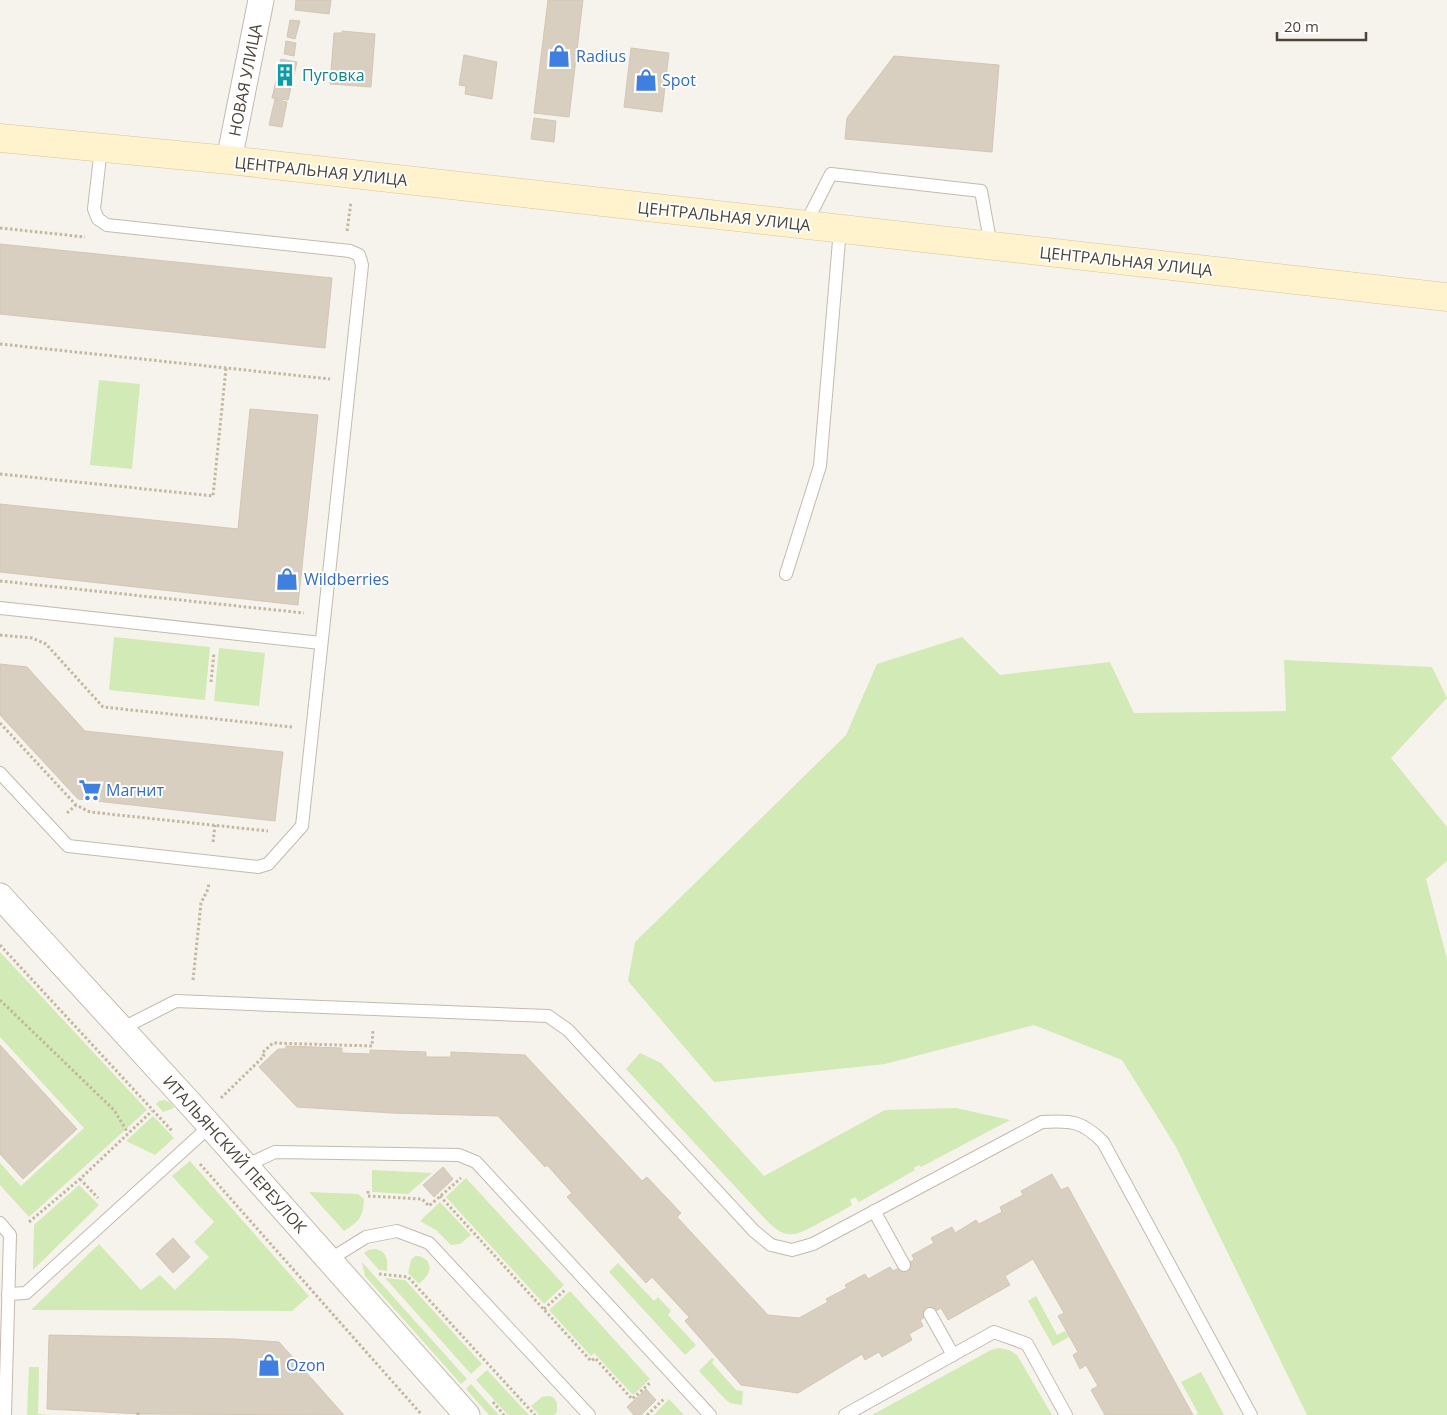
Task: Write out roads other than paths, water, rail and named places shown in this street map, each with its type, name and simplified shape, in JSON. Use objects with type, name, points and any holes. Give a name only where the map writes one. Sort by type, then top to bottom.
[{"type":"street","name":"НОВАЯ УЛИЦА","points":[[229,160],[261,0]]},
{"type":"street","name":"ЦЕНТРАЛЬНАЯ УЛИЦА","points":[[0,138],[229,160],[1447,297]]},
{"type":"street","name":"ИТАЛЬЯНСКИЙ ПЕРЕУЛОК","points":[[0,896],[123,1028],[467,1415]]},
{"type":"lane","points":[[0,773],[68,846],[258,867],[268,864],[302,826],[362,265],[359,255],[345,250],[107,225],[98,219],[94,209],[101,148]]},
{"type":"lane","points":[[805,225],[831,174],[850,176],[981,191],[991,246]]},
{"type":"lane","points":[[786,574],[820,466],[840,229]]},
{"type":"lane","points":[[0,608],[322,643]]},
{"type":"lane","points":[[123,1028],[176,1001],[548,1016],[568,1030],[754,1231],[771,1245],[792,1250],[813,1244],[1042,1122],[1065,1120],[1090,1129],[1104,1142],[1251,1415]]},
{"type":"lane","points":[[8,1294],[26,1293],[209,1127]]},
{"type":"lane","points":[[245,1166],[275,1152],[459,1156],[476,1162],[710,1415]]},
{"type":"lane","points":[[874,1211],[904,1265]]},
{"type":"lane","points":[[0,1223],[10,1235],[3,1376],[5,1415]]},
{"type":"lane","points":[[329,1260],[366,1237],[396,1231],[429,1243],[589,1415]]},
{"type":"lane","points":[[930,1314],[953,1355]]},
{"type":"lane","points":[[845,1415],[994,1332],[1027,1344],[1066,1415]]},
{"type":"place","name":"Radius","points":[[559,56]]},
{"type":"place","name":"Пуговка","points":[[285,75]]},
{"type":"place","name":"Spot","points":[[646,80]]},
{"type":"place","name":"Wildberries","points":[[287,579]]},
{"type":"place","name":"Магнит","points":[[90,790]]},
{"type":"place","name":"Ozon","points":[[269,1365]]}]
